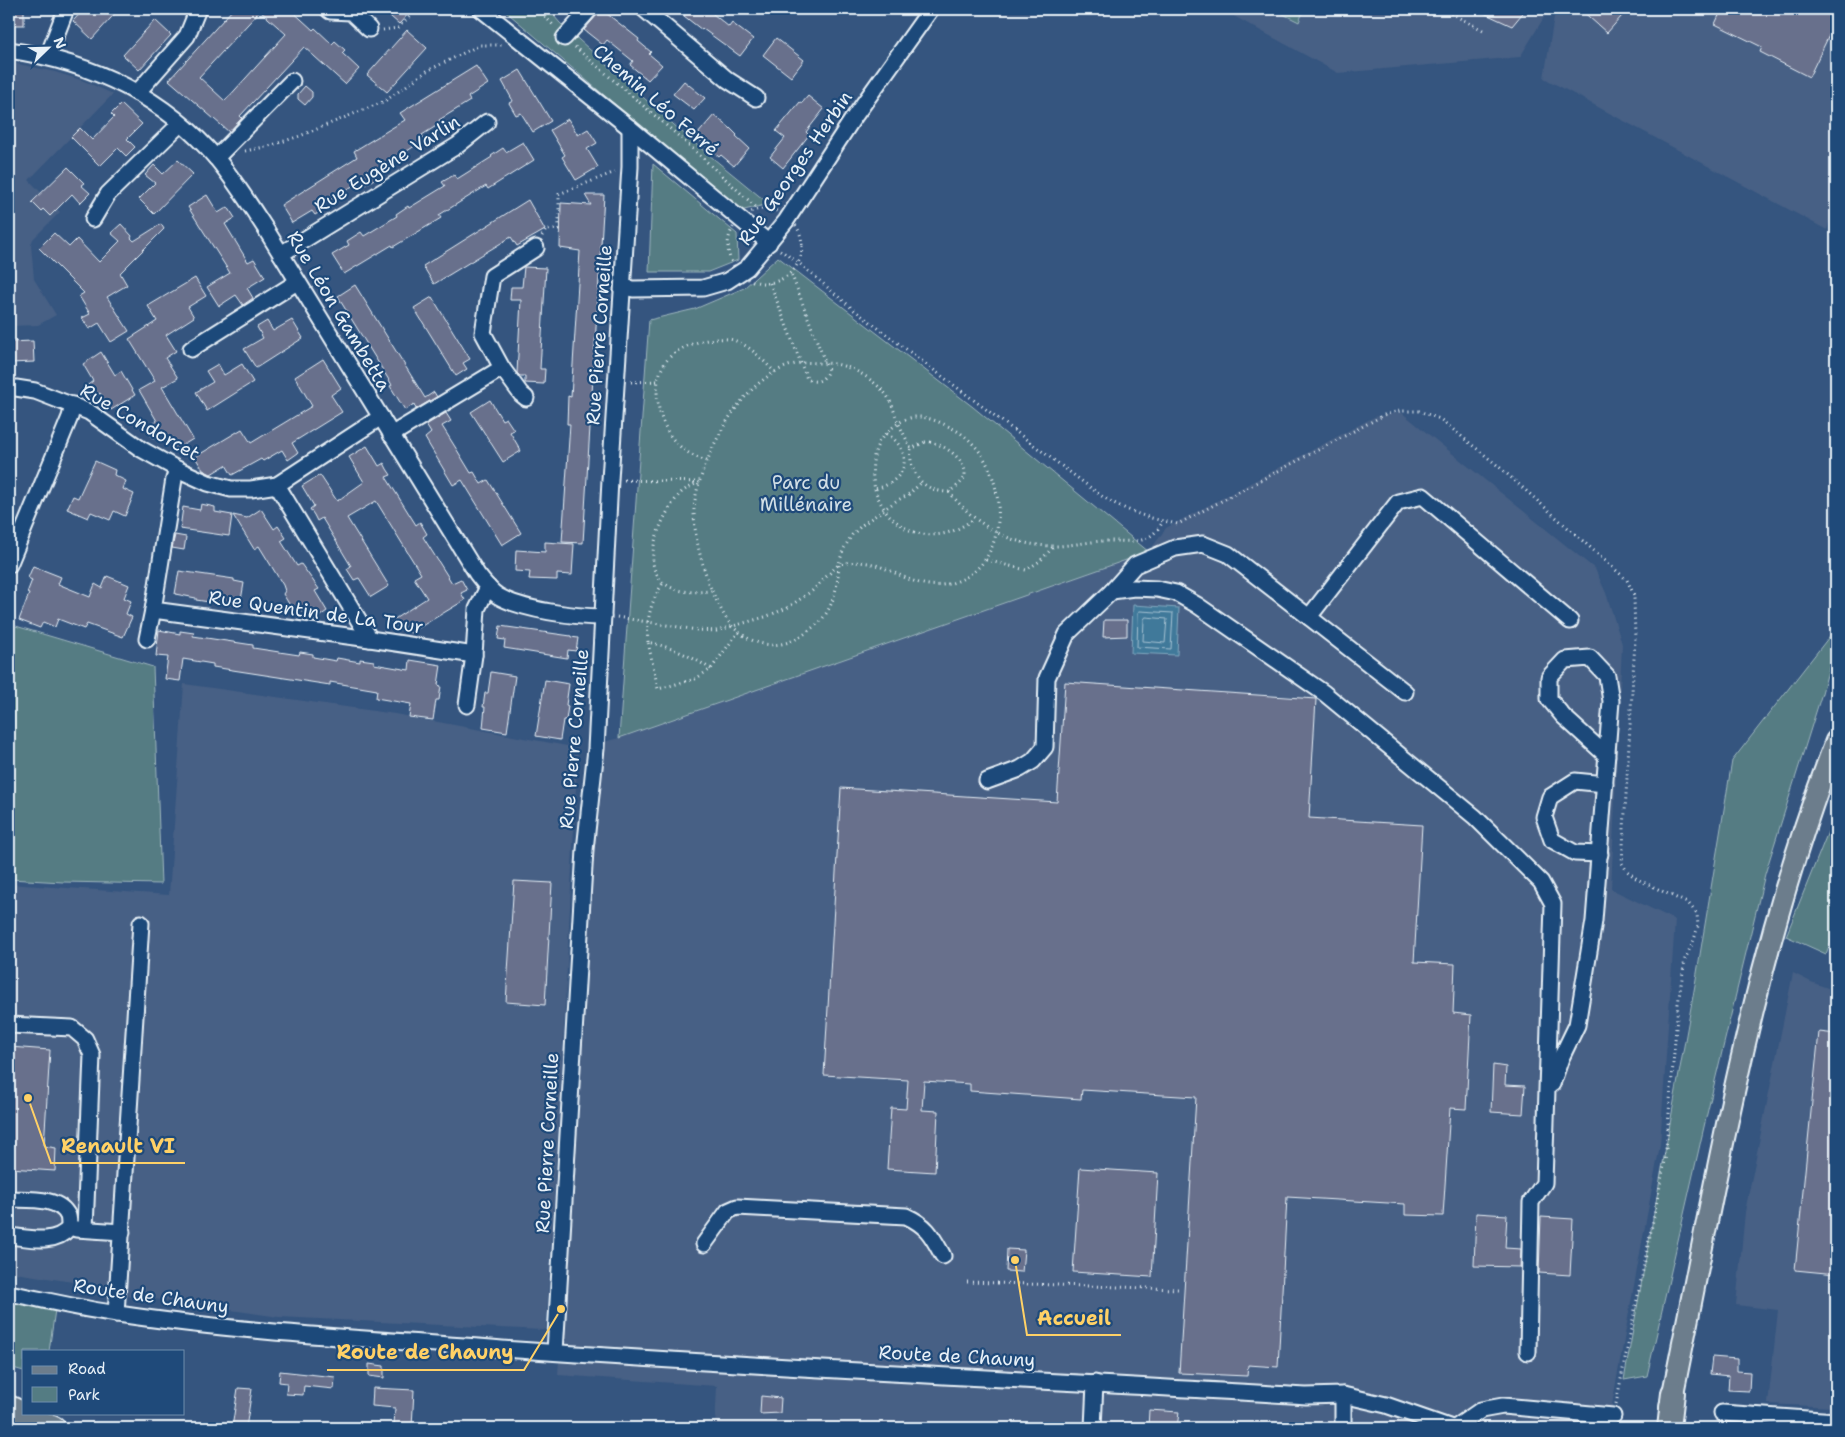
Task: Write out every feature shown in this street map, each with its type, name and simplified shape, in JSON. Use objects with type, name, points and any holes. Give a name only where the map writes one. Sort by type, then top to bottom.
[{"type":"highway","points":[[1668,1428],[1673,1393]]},
{"type":"highway","points":[[9,1401],[22,1409]]},
{"type":"highway","points":[[9,1407],[22,1413]]},
{"type":"highway","points":[[24,1414],[54,1428]]},
{"type":"highway","points":[[32,1414],[54,1428]]},
{"type":"main road","points":[[1673,1393],[1718,1168],[1767,955],[1805,827],[1836,741]]},
{"type":"street","points":[[48,56],[66,9]]},
{"type":"street","points":[[137,93],[187,36],[198,9]]},
{"type":"street","points":[[328,9],[330,11],[351,12],[369,29]]},
{"type":"street","points":[[481,9],[630,128],[769,243]]},
{"type":"street","points":[[564,38],[590,9]]},
{"type":"street","points":[[644,9],[728,80],[756,98]]},
{"type":"street","name":"Rue Georges Herbin","points":[[623,287],[633,289],[704,288],[727,281],[747,268],[786,221],[852,120],[931,9]]},
{"type":"street","name":"Rue Léon Gambetta","points":[[9,50],[48,56],[77,65],[137,93],[161,108],[221,154],[233,179],[477,574],[497,595],[516,604],[557,612],[603,617]]},
{"type":"street","points":[[221,154],[292,81]]},
{"type":"street","name":"Rue Eugène Varlin","points":[[281,254],[458,145],[487,122]]},
{"type":"street","points":[[93,219],[108,194],[180,124]]},
{"type":"street","name":"Rue Pierre Corneille","points":[[554,1352],[585,850],[596,749],[610,480],[630,167],[630,128]]},
{"type":"street","points":[[526,398],[502,368],[484,333],[492,276],[536,248]]},
{"type":"street","points":[[191,349],[297,282]]},
{"type":"street","points":[[391,435],[502,368]]},
{"type":"street","name":"Rue Condorcet","points":[[9,388],[35,391],[89,412],[141,449],[177,469],[208,483],[231,489],[251,489],[277,485],[381,417]]},
{"type":"street","points":[[9,564],[70,417],[73,405]]},
{"type":"street","points":[[147,639],[177,469]]},
{"type":"street","points":[[277,485],[370,639]]},
{"type":"street","points":[[1309,617],[1398,502],[1423,496],[1570,622]]},
{"type":"street","points":[[987,781],[1020,769],[1033,761],[1044,747],[1047,678],[1067,634],[1135,566],[1175,548],[1202,544],[1228,554],[1405,692]]},
{"type":"street","points":[[467,705],[474,655],[477,609],[488,587]]},
{"type":"street","points":[[1112,591],[1134,588],[1157,589],[1176,593],[1197,605],[1324,693],[1475,817],[1541,882],[1553,904],[1544,1183],[1530,1202],[1528,1352]]},
{"type":"street","name":"Rue Quentin de La Tour","points":[[153,610],[474,655]]},
{"type":"street","points":[[1547,1097],[1561,1058],[1577,1025],[1594,922],[1600,854],[1611,701],[1607,676],[1590,658],[1565,660],[1549,677],[1549,699],[1563,716],[1607,756]]},
{"type":"street","points":[[1600,854],[1575,853],[1552,840],[1544,817],[1550,797],[1575,781],[1605,784]]},
{"type":"street","points":[[116,1314],[141,923]]},
{"type":"street","points":[[9,1025],[72,1028],[85,1039],[92,1055],[85,1229]]},
{"type":"street","points":[[9,1199],[48,1201],[58,1205],[68,1216],[69,1228],[63,1236],[49,1239],[9,1236]]},
{"type":"street","points":[[704,1244],[728,1211],[737,1207],[906,1216],[919,1222],[929,1231],[943,1256]]},
{"type":"street","points":[[69,1228],[122,1232]]},
{"type":"street","name":"Route de Chauny","points":[[9,1293],[116,1314],[239,1329],[554,1352],[1306,1396],[1343,1395],[1386,1405],[1454,1428]]},
{"type":"street","points":[[1093,1428],[1095,1383]]},
{"type":"street","points":[[1343,1395],[1343,1428]]},
{"type":"street","points":[[1454,1428],[1481,1410],[1503,1406],[1614,1416]]},
{"type":"street","points":[[1722,1413],[1836,1421]]},
{"type":"path","points":[[369,29],[398,28],[417,9]]},
{"type":"path","name":"Chemin Léo Ferré","points":[[538,9],[564,38],[682,139],[758,209]]},
{"type":"path","points":[[1442,9],[1483,30]]},
{"type":"path","points":[[221,154],[252,150],[300,136],[385,101],[427,71],[462,52],[480,45],[509,43],[512,34]]},
{"type":"path","points":[[536,248],[546,230],[559,229],[559,194],[630,167]]},
{"type":"path","points":[[770,283],[807,379],[814,382],[820,381],[826,376],[828,370],[826,362],[791,273]]},
{"type":"path","points":[[707,461],[683,449],[671,437],[662,419],[657,399],[658,381],[670,357],[688,345],[711,339],[735,340],[754,352],[775,372]]},
{"type":"path","points":[[911,449],[930,442],[942,446],[963,465],[965,472],[963,480],[949,492],[940,492],[921,483],[915,476],[912,468],[911,449],[898,422],[894,408],[877,385],[866,376],[845,366],[826,362],[800,363],[775,372],[750,392],[731,414],[713,445],[699,482],[694,510],[697,545],[705,573],[719,606],[733,627],[752,640],[777,646],[801,638],[823,619],[838,585],[839,564],[843,550],[852,536],[862,525],[908,495],[921,483]]},
{"type":"path","points":[[617,382],[658,381]]},
{"type":"path","points":[[603,617],[620,617],[697,630],[716,631],[765,617],[787,608],[812,591],[839,564],[856,562],[875,565],[915,583],[936,586],[956,582],[973,572],[986,560],[997,532],[999,511],[994,480],[986,462],[974,444],[960,433],[928,418],[913,416],[898,422],[886,433],[875,451],[873,480],[884,509],[894,522],[908,529],[928,534],[949,532],[974,519]]},
{"type":"path","points":[[875,489],[887,486],[896,480],[902,471],[904,461],[904,452],[892,437],[886,433]]},
{"type":"path","points":[[610,480],[699,482]]},
{"type":"path","points":[[699,482],[680,493],[667,513],[654,545],[653,561],[656,573],[663,582],[675,589],[692,592],[712,591]]},
{"type":"path","points":[[949,492],[974,519],[1014,540],[1031,544],[1055,546],[1101,541],[1144,540],[1158,531],[1163,521]]},
{"type":"path","points":[[986,560],[1026,570],[1040,561],[1055,546]]},
{"type":"path","points":[[663,582],[655,595],[647,622],[648,642],[658,689],[695,679],[711,669],[739,631]]},
{"type":"path","points":[[648,642],[674,648],[692,656],[711,669]]},
{"type":"path","points":[[967,1282],[1178,1289]]},
{"type":"shaded area","points":[[1221,9],[1549,9],[1520,57],[1338,73]]},
{"type":"shaded area","points":[[1560,9],[1836,9],[1836,200],[1827,230],[1544,78],[1554,17]]},
{"type":"shaded area","points":[[9,62],[55,72],[84,81],[113,94],[29,180],[60,212],[33,239],[31,245],[34,279],[56,315],[38,325],[9,326]]},
{"type":"shaded area","points":[[1401,412],[1595,569],[1606,593],[1622,644],[1611,889],[1675,920],[1660,1145],[1611,1410],[1603,1428],[715,1428],[717,1386],[558,1375],[600,743],[619,738],[1149,552],[1166,528],[1374,417]]},
{"type":"shaded area","points":[[184,684],[395,714],[578,748],[562,1066],[546,1329],[279,1317],[155,1299],[104,1294],[104,1287],[9,1272],[9,884],[169,895]]},
{"type":"shaded area","points":[[1793,973],[1836,991],[1836,1407],[1768,1404],[1778,1310],[1736,1305],[1745,1212]]},
{"type":"green space","points":[[503,9],[548,9],[560,23],[692,141],[769,204],[740,211]]},
{"type":"green space","points":[[1273,9],[1304,9],[1299,22]]},
{"type":"green space","points":[[653,164],[737,234],[738,260],[708,272],[649,272]]},
{"type":"green space","name":"Parc du Millénaire","points":[[778,257],[973,407],[1149,552],[619,738],[649,320],[695,309],[744,288]]},
{"type":"green space","points":[[9,624],[153,667],[161,884],[9,879]]},
{"type":"green space","points":[[1836,628],[1836,642],[1822,693],[1765,874],[1706,1118],[1647,1376],[1624,1380],[1695,985],[1732,761]]},
{"type":"green space","points":[[1836,812],[1836,928],[1826,954],[1786,936]]},
{"type":"green space","points":[[9,1300],[55,1310],[49,1350],[22,1350],[22,1370],[9,1367]]},
{"type":"water","points":[[1133,605],[1179,608],[1177,655],[1131,653]]},
{"type":"building","points":[[11,9],[24,9],[24,25],[11,25]]},
{"type":"building","points":[[84,9],[119,9],[92,39],[73,21]]},
{"type":"building","points":[[233,9],[290,9],[332,44],[335,41],[345,50],[342,53],[359,69],[345,84],[304,47],[240,116],[242,118],[229,132],[169,80]],"holes":[[[260,11],[286,34],[225,101],[199,77]]]},
{"type":"building","points":[[382,9],[413,9],[399,24]]},
{"type":"building","points":[[599,9],[639,39],[638,41],[651,52],[649,54],[662,65],[648,80],[630,65],[633,61],[607,40],[603,45],[584,30],[597,15]]},
{"type":"building","points":[[690,9],[707,9],[729,27],[732,23],[753,39],[740,56],[684,16]]},
{"type":"building","points":[[1475,9],[1526,9],[1512,26]]},
{"type":"building","points":[[1580,9],[1628,9],[1607,33]]},
{"type":"building","points":[[1722,9],[1836,9],[1836,21],[1809,77],[1760,52],[1762,47],[1715,24]]},
{"type":"building","points":[[155,20],[171,35],[139,70],[123,55]]},
{"type":"building","points":[[407,30],[427,48],[387,92],[367,75]]},
{"type":"building","points":[[776,38],[804,60],[791,77],[763,55]]},
{"type":"building","points":[[476,66],[488,84],[468,97],[470,101],[439,120],[441,123],[422,135],[424,140],[375,172],[377,177],[365,185],[362,180],[324,204],[326,208],[315,215],[312,211],[292,223],[281,205],[357,157],[354,151],[405,120],[400,113]]},
{"type":"building","points":[[520,70],[551,121],[533,132],[521,113],[516,115],[509,103],[513,101],[502,81]]},
{"type":"building","points":[[684,81],[705,98],[694,110],[673,94]]},
{"type":"building","points":[[305,86],[312,92],[312,97],[305,105],[298,99],[298,94]]},
{"type":"building","points":[[808,96],[824,109],[806,132],[809,135],[783,168],[770,157],[785,138],[776,131],[800,102],[802,103]]},
{"type":"building","points":[[121,104],[142,124],[127,139],[135,147],[126,156],[118,148],[100,166],[71,137],[80,128],[92,140],[114,117],[111,114]]},
{"type":"building","points":[[714,115],[730,128],[749,148],[734,166],[721,155],[719,157],[698,139],[697,135]]},
{"type":"building","points":[[568,119],[578,135],[588,129],[597,143],[587,149],[598,167],[576,180],[562,157],[565,155],[550,130]]},
{"type":"building","points":[[523,142],[534,160],[488,189],[486,186],[439,215],[441,218],[344,274],[332,255],[349,245],[347,241],[361,232],[364,236],[397,216],[396,214],[408,206],[409,208],[445,186],[442,182],[454,175],[457,179],[503,148],[506,152]]},
{"type":"building","points":[[178,160],[193,174],[154,214],[139,199],[155,183],[145,175],[154,165],[163,174]]},
{"type":"building","points":[[68,167],[84,183],[81,185],[90,193],[80,203],[72,194],[50,216],[43,209],[41,211],[32,202]]},
{"type":"building","points":[[207,195],[218,213],[228,207],[235,218],[225,224],[248,262],[254,259],[265,277],[247,288],[253,298],[243,305],[236,295],[219,306],[207,287],[230,273],[188,207]]},
{"type":"building","points":[[585,195],[604,195],[583,543],[562,542],[570,424],[567,424],[568,396],[571,397],[580,251],[560,248],[561,203],[591,205]]},
{"type":"building","points":[[528,200],[545,230],[517,246],[511,237],[434,284],[423,266]]},
{"type":"building","points":[[121,224],[134,241],[161,224],[164,229],[120,273],[127,285],[107,297],[129,331],[111,342],[99,323],[89,329],[82,318],[90,314],[79,296],[84,293],[39,248],[54,233],[69,247],[77,239],[99,262],[120,241],[111,233]]},
{"type":"building","points":[[524,267],[546,268],[540,369],[545,369],[544,384],[525,383],[525,376],[520,376],[517,373],[521,300],[510,300],[511,287],[522,287]]},
{"type":"building","points":[[195,278],[206,296],[188,307],[194,317],[166,335],[176,351],[165,358],[178,378],[162,387],[193,439],[175,450],[164,432],[153,439],[147,427],[157,421],[139,390],[155,381],[129,339],[157,321],[148,306]]},
{"type":"building","points":[[355,285],[425,398],[434,392],[437,397],[416,409],[414,404],[405,410],[338,296]]},
{"type":"building","points":[[432,297],[470,359],[463,363],[467,369],[456,376],[414,308]]},
{"type":"building","points":[[292,320],[303,338],[256,368],[244,349],[263,338],[257,327],[267,321],[273,331]]},
{"type":"building","points":[[33,341],[34,362],[9,363],[9,342]]},
{"type":"building","points":[[101,352],[115,375],[121,371],[135,395],[111,410],[100,393],[90,399],[84,388],[93,381],[83,364]]},
{"type":"building","points":[[323,359],[341,388],[331,395],[342,412],[292,443],[298,453],[288,460],[282,450],[232,475],[226,465],[211,474],[203,470],[195,457],[242,429],[251,443],[312,406],[295,377]]},
{"type":"building","points":[[218,364],[224,375],[242,364],[253,382],[207,411],[196,392],[213,382],[206,371]]},
{"type":"building","points":[[490,400],[502,420],[506,418],[514,430],[510,432],[521,451],[503,462],[471,412]]},
{"type":"building","points":[[446,413],[451,421],[442,426],[471,473],[474,472],[481,484],[488,480],[521,533],[502,545],[462,480],[453,485],[425,438],[431,433],[426,425]]},
{"type":"building","points":[[367,446],[379,466],[384,463],[391,475],[386,477],[416,525],[420,522],[427,534],[423,537],[452,583],[461,579],[467,590],[461,593],[465,600],[410,633],[406,627],[400,630],[393,620],[427,598],[414,578],[421,574],[376,501],[347,518],[389,586],[371,597],[359,578],[354,580],[347,569],[351,566],[322,518],[317,521],[310,509],[314,506],[302,486],[320,475],[337,501],[364,482],[349,457]]},
{"type":"building","points":[[95,461],[115,470],[114,475],[126,481],[123,489],[134,494],[125,516],[114,511],[110,520],[91,512],[88,518],[67,509],[73,496],[78,498]]},
{"type":"building","points":[[201,504],[215,507],[215,512],[232,515],[229,536],[180,529],[183,507],[200,510]]},
{"type":"building","points":[[261,509],[274,529],[278,526],[286,538],[281,541],[297,566],[301,564],[319,589],[315,591],[327,611],[313,621],[311,617],[307,619],[300,608],[294,612],[283,594],[285,591],[283,585],[259,546],[254,549],[233,515],[247,518]]},
{"type":"building","points":[[175,535],[186,537],[184,550],[172,548]]},
{"type":"building","points":[[545,542],[574,544],[572,575],[557,574],[557,580],[529,579],[530,572],[515,571],[516,550],[545,552]]},
{"type":"building","points":[[33,566],[61,577],[58,584],[90,597],[95,584],[102,588],[107,576],[129,585],[124,598],[131,601],[126,614],[132,617],[123,637],[87,624],[84,629],[58,619],[55,627],[43,622],[40,628],[19,620],[29,594],[27,593],[32,580],[28,578]]},
{"type":"building","points":[[179,571],[234,579],[234,581],[244,583],[241,600],[231,598],[230,605],[196,600],[196,598],[175,594]]},
{"type":"building","points":[[1104,620],[1127,620],[1127,636],[1103,637]]},
{"type":"building","points":[[500,626],[578,638],[576,651],[568,650],[567,658],[504,648],[505,640],[498,639]]},
{"type":"building","points":[[159,630],[180,634],[180,631],[194,633],[193,636],[253,645],[253,648],[299,655],[300,652],[313,654],[313,657],[336,661],[337,658],[360,662],[360,659],[374,661],[374,664],[409,670],[410,660],[441,665],[438,685],[441,686],[439,700],[436,700],[433,720],[409,717],[411,704],[376,698],[377,690],[330,682],[330,685],[213,667],[213,664],[183,659],[180,681],[165,679],[168,657],[156,656]]},
{"type":"building","points":[[491,672],[515,676],[507,732],[483,728],[485,693],[488,693]]},
{"type":"building","points":[[545,680],[569,684],[566,720],[563,720],[560,740],[536,736]]},
{"type":"building","points":[[1065,682],[1316,699],[1309,818],[1422,825],[1414,962],[1455,964],[1453,1013],[1471,1015],[1466,1109],[1450,1108],[1443,1216],[1405,1215],[1405,1204],[1287,1197],[1278,1367],[1248,1365],[1247,1376],[1179,1373],[1196,1097],[1082,1090],[1081,1099],[970,1091],[970,1084],[924,1081],[922,1110],[938,1111],[935,1172],[887,1169],[891,1108],[906,1109],[908,1080],[824,1075],[841,788],[1057,802]]},
{"type":"building","points":[[514,881],[552,883],[545,1005],[506,1002]]},
{"type":"building","points":[[1819,1032],[1836,1034],[1836,1274],[1795,1270]]},
{"type":"building","points":[[9,1047],[50,1050],[44,1146],[56,1148],[55,1171],[9,1168]]},
{"type":"building","points":[[1493,1065],[1506,1067],[1505,1085],[1525,1086],[1523,1114],[1491,1112]]},
{"type":"building","points":[[1080,1168],[1158,1173],[1152,1277],[1073,1272]]},
{"type":"building","points":[[1476,1213],[1507,1215],[1505,1248],[1521,1249],[1520,1267],[1474,1266]]},
{"type":"building","points":[[1541,1217],[1573,1219],[1570,1275],[1539,1273]]},
{"type":"building","points":[[1007,1249],[1024,1250],[1022,1272],[1006,1271]]},
{"type":"building","points":[[1712,1357],[1737,1359],[1737,1371],[1750,1372],[1749,1391],[1728,1390],[1729,1376],[1710,1374]]},
{"type":"building","points":[[369,1364],[384,1366],[384,1378],[369,1376]]},
{"type":"building","points":[[280,1371],[335,1377],[334,1389],[304,1386],[303,1395],[286,1394],[287,1383],[279,1382]]},
{"type":"building","points":[[238,1388],[252,1389],[246,1428],[232,1428]]},
{"type":"building","points":[[373,1388],[414,1390],[412,1427],[394,1426],[395,1408],[372,1406]]},
{"type":"building","points":[[761,1396],[781,1398],[780,1413],[760,1414]]},
{"type":"building","points":[[1149,1410],[1179,1412],[1177,1428],[1148,1428]]},
{"type":"place","name":"Renault VI","points":[[28,1098]]},
{"type":"place","name":"Accueil","points":[[1015,1260]]},
{"type":"place","name":"Route de Chauny","points":[[561,1309]]}]
